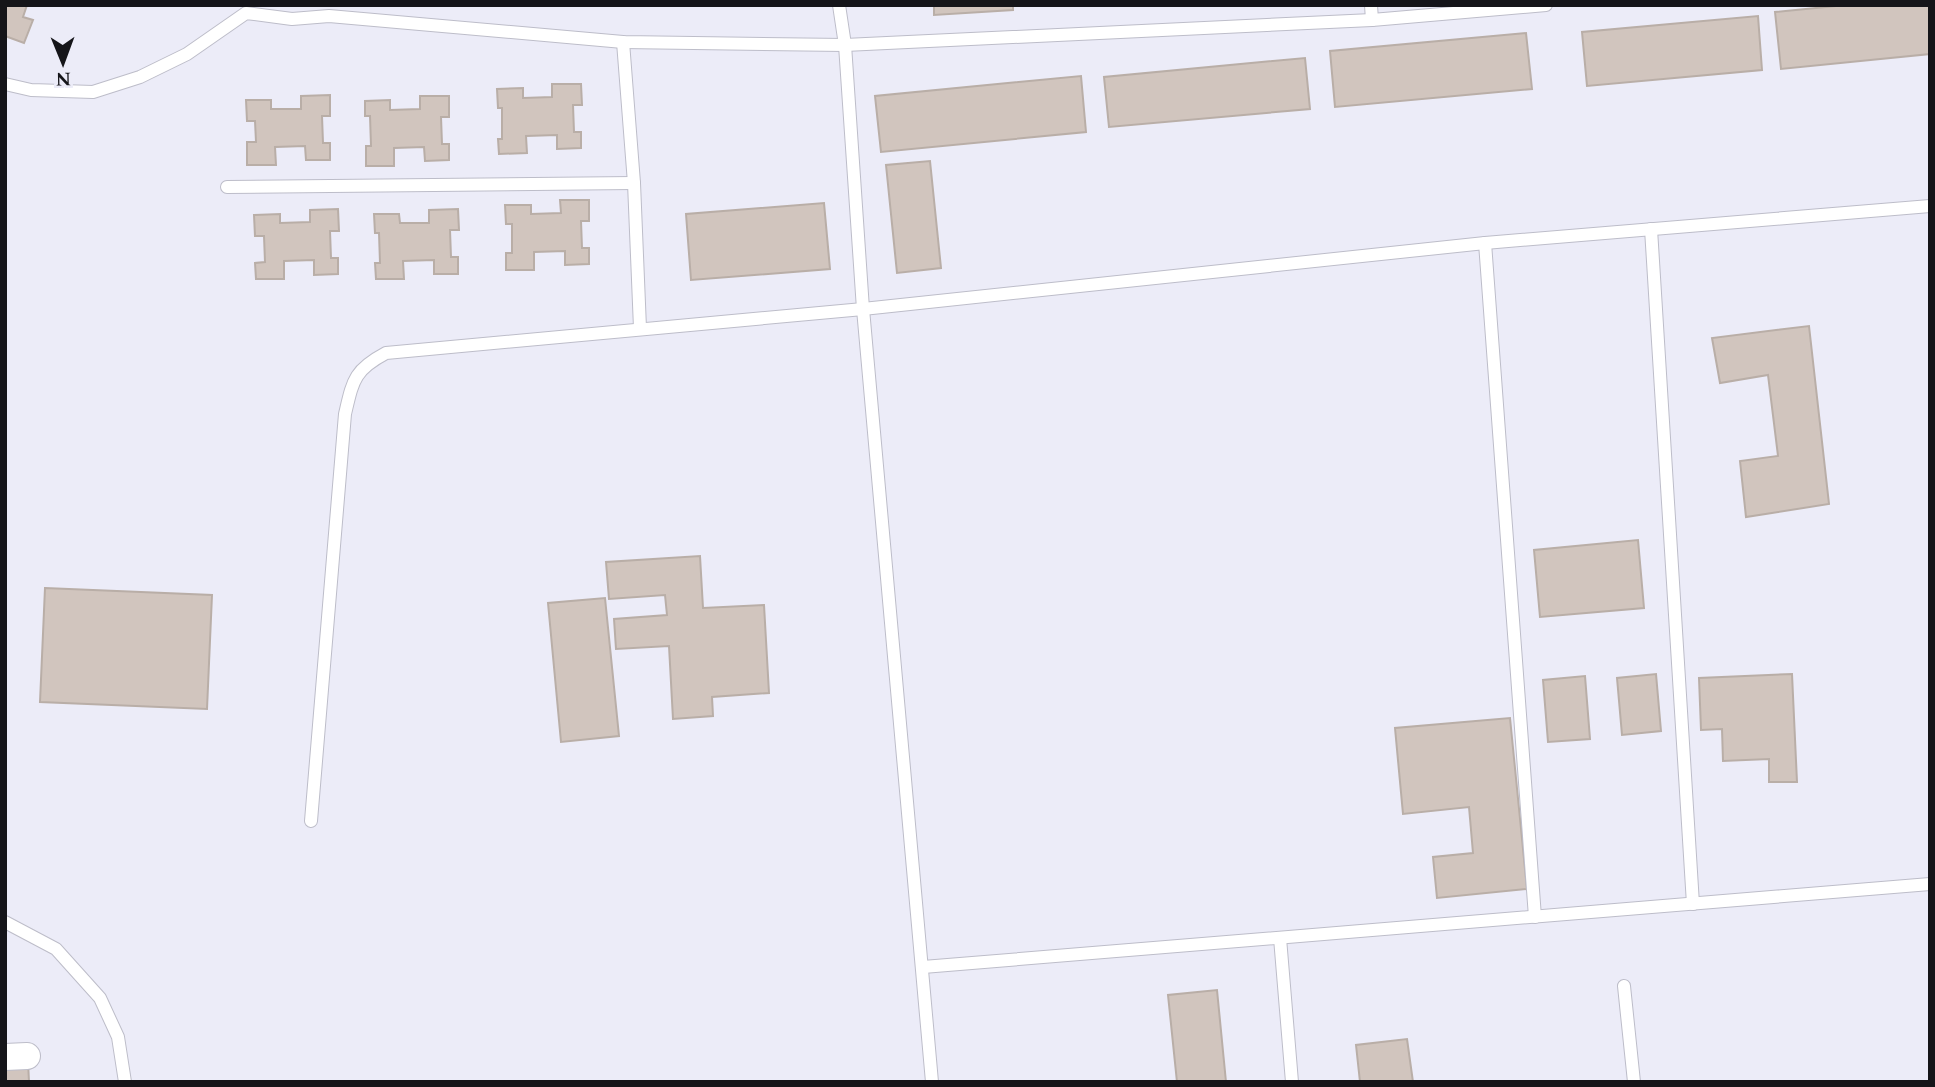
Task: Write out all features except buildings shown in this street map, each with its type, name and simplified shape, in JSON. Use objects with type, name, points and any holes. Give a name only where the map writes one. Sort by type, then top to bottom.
[{"type":"lane","points":[[839,5],[845,45],[863,309],[932,1082]]},
{"type":"lane","points":[[1371,5],[1372,20]]},
{"type":"lane","points":[[5,84],[31,90],[93,92],[141,77],[187,54],[248,9],[292,19],[329,16],[623,41],[845,45],[1372,20],[1546,5]]},
{"type":"lane","points":[[623,41],[634,183],[640,328]]},
{"type":"lane","points":[[227,187],[634,183]]},
{"type":"lane","points":[[312,821],[345,414],[353,381],[366,363],[386,353],[863,309],[1485,243],[1930,206]]},
{"type":"lane","points":[[1651,229],[1693,904]]},
{"type":"lane","points":[[1485,243],[1535,917]]},
{"type":"lane","points":[[923,967],[1930,884]]},
{"type":"lane","points":[[5,922],[55,949],[100,998],[118,1037],[124,1082]]},
{"type":"lane","points":[[1280,938],[1292,1082]]},
{"type":"lane","points":[[1624,985],[1634,1082]]}]
